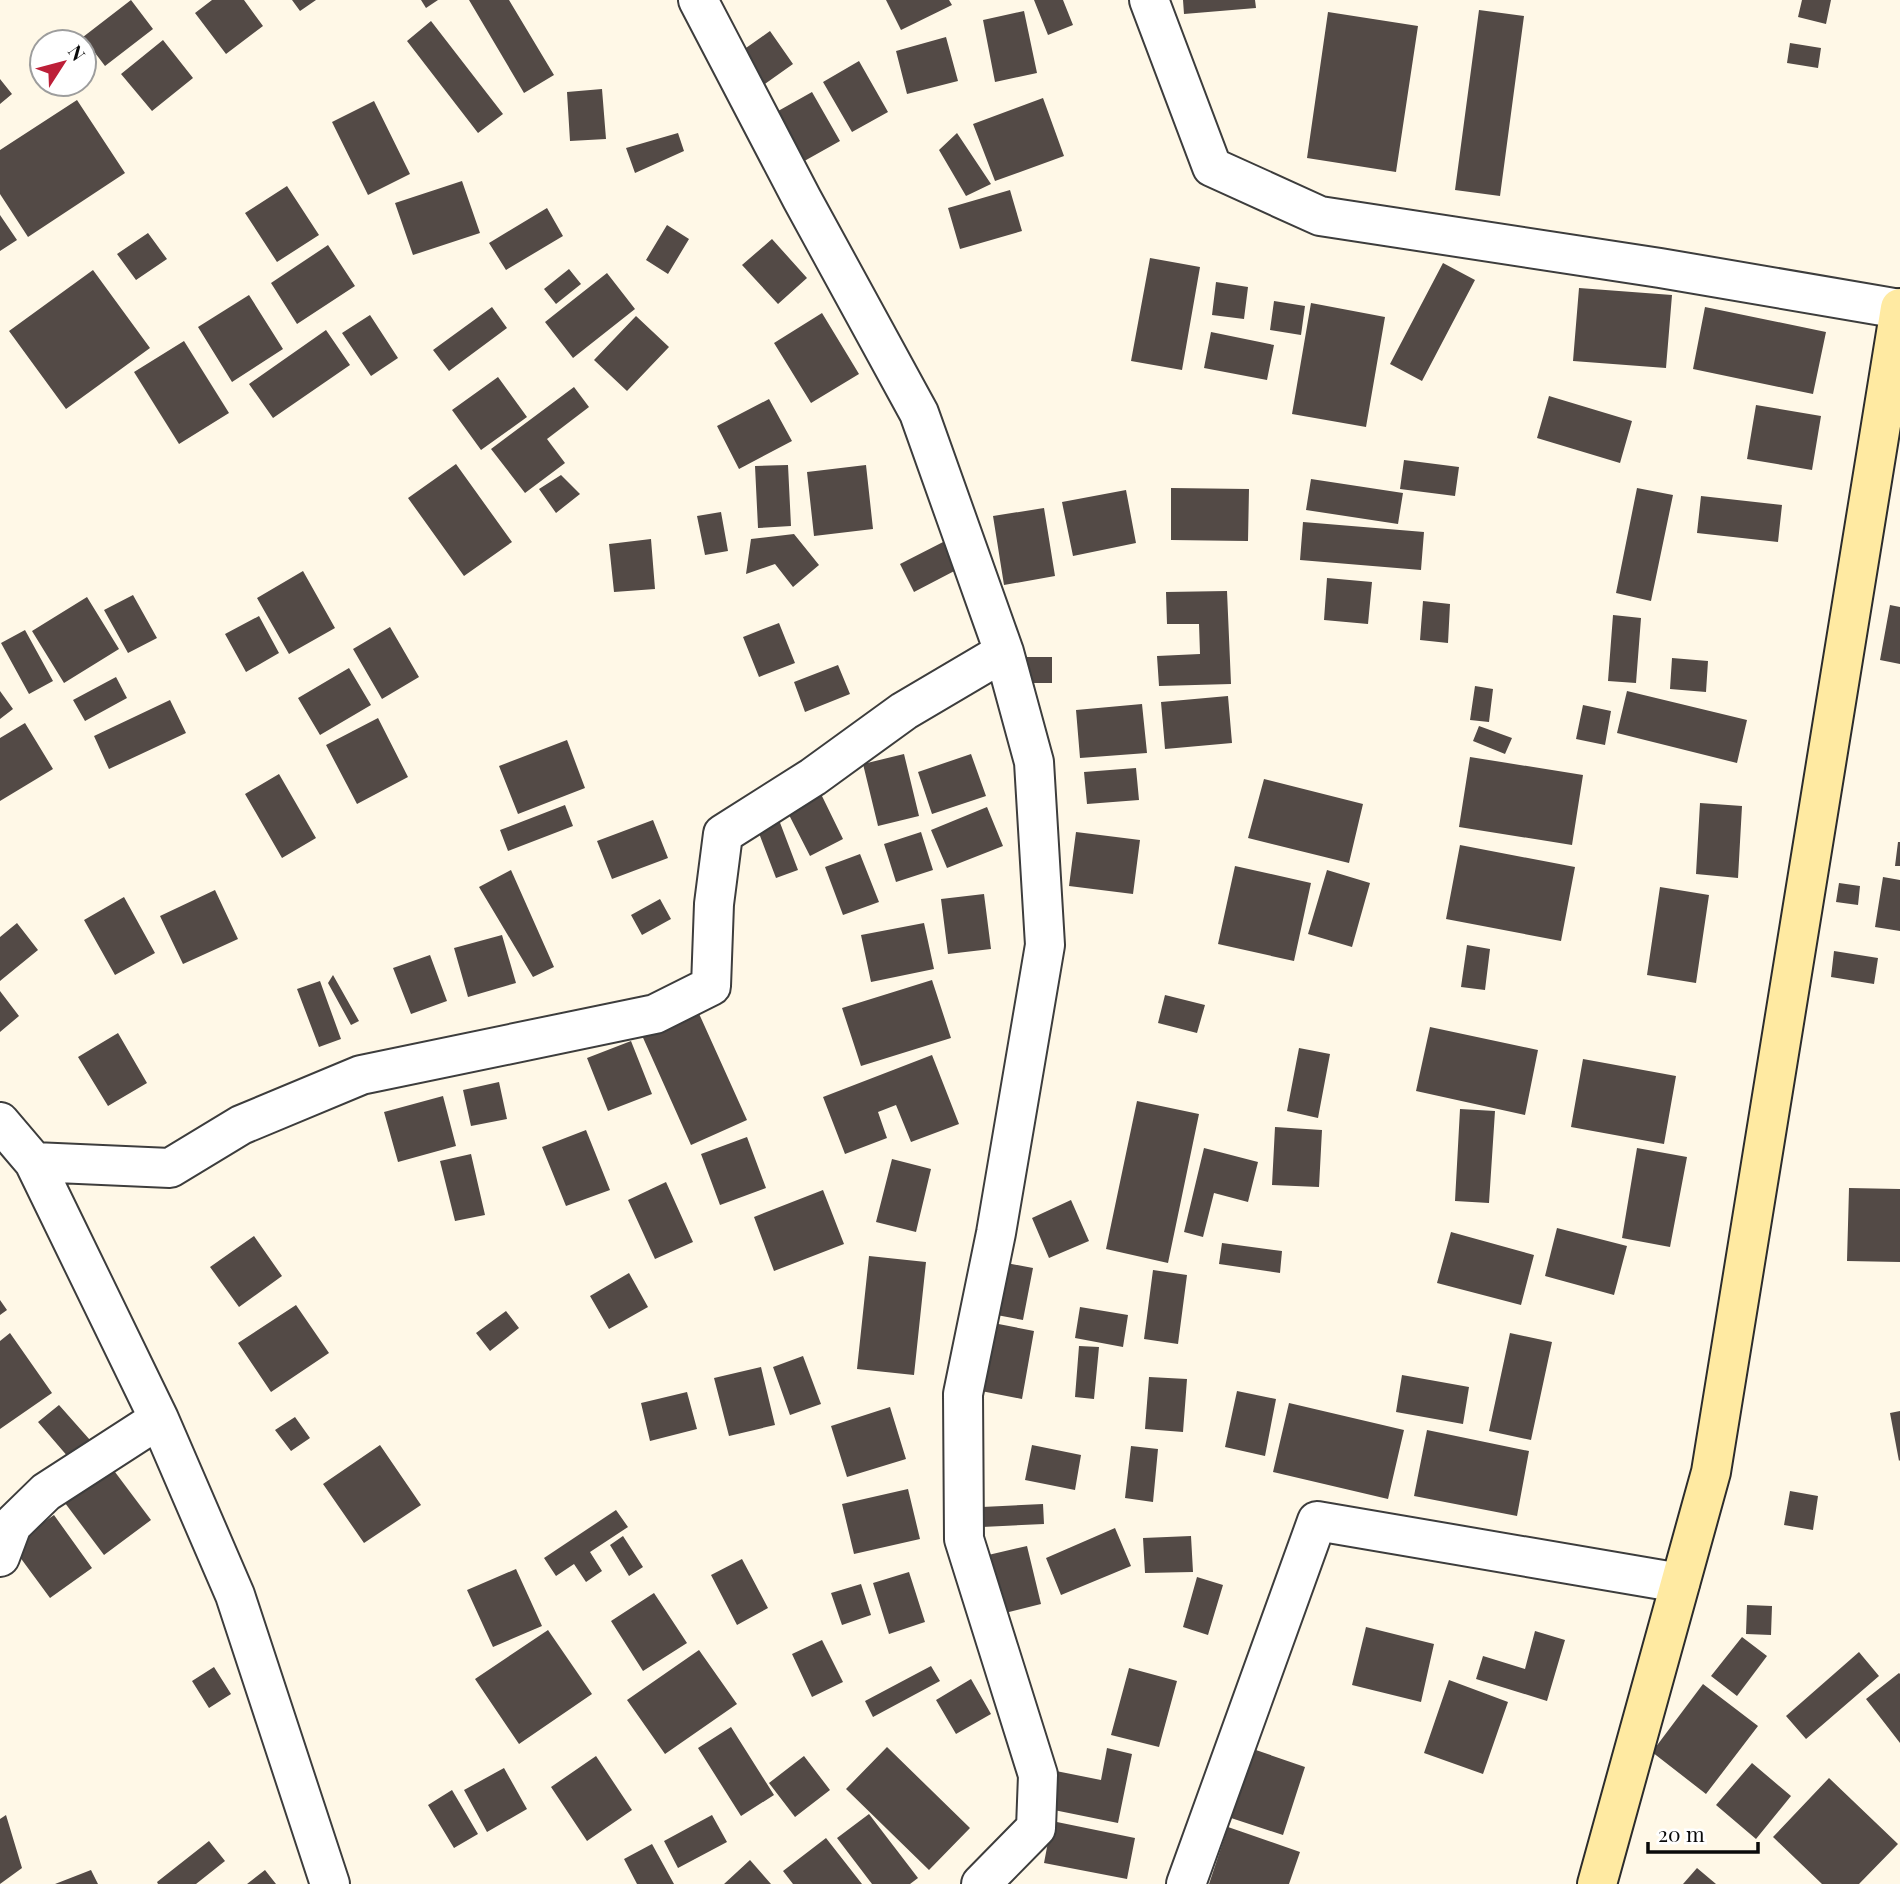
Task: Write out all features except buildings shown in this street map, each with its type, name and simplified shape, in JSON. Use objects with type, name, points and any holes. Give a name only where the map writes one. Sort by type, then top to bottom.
[{"type":"main road","points":[[1597,1884],[1711,1472],[1900,309]]},
{"type":"street","points":[[698,0],[802,199],[919,413],[1004,652],[1034,762],[1045,945],[996,1233],[963,1394],[964,1539],[1038,1775],[1036,1828],[981,1884]]},
{"type":"street","points":[[1149,0],[1212,167],[1320,216],[1660,268],[1900,309]]},
{"type":"street","points":[[34,1162],[170,1168],[241,1125],[361,1075],[655,1014],[712,986],[714,904],[723,834],[813,777],[904,711],[1004,652]]},
{"type":"street","points":[[0,1122],[34,1162],[159,1419],[235,1595],[330,1884]]},
{"type":"street","points":[[0,1557],[12,1525],[46,1492],[159,1419]]},
{"type":"street","points":[[1186,1884],[1317,1521],[1680,1583]]}]
